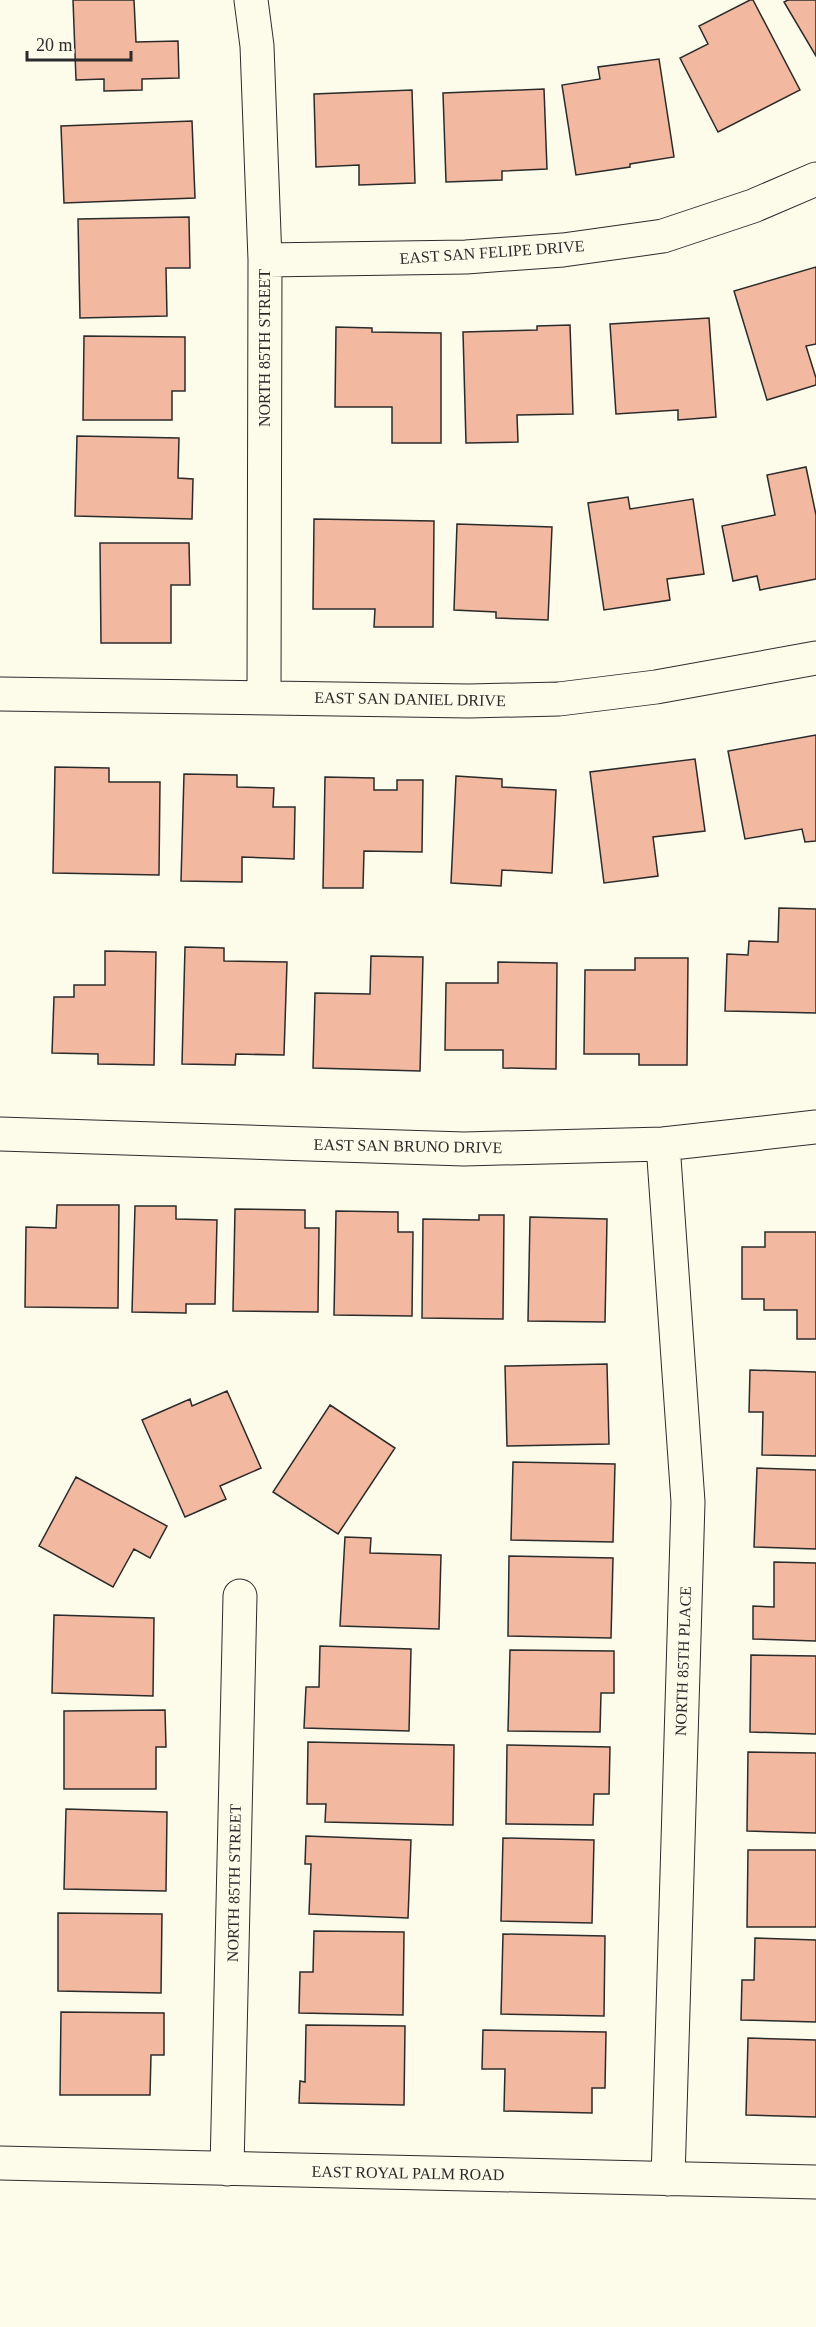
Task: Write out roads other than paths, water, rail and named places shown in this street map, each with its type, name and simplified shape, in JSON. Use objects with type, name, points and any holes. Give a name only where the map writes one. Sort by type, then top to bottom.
[{"type":"street","name":"NORTH 85TH STREET","points":[[251,0],[257,46],[265,260],[264,697]]},
{"type":"street","name":"EAST SAN FELIPE DRIVE","points":[[265,260],[465,257],[563,250],[663,236],[753,206],[816,179]]},
{"type":"street","name":"EAST SAN DANIEL DRIVE","points":[[0,694],[469,701],[559,699],[656,687],[816,658]]},
{"type":"street","name":"EAST SAN BRUNO DRIVE","points":[[0,1134],[464,1149],[663,1144],[816,1127]]},
{"type":"street","name":"NORTH 85TH PLACE","points":[[663,1144],[688,1502],[668,2179]]},
{"type":"street","name":"NORTH 85TH STREET","points":[[227,2169],[240,1596]]},
{"type":"street","name":"EAST ROYAL PALM ROAD","points":[[0,2163],[816,2182]]}]
